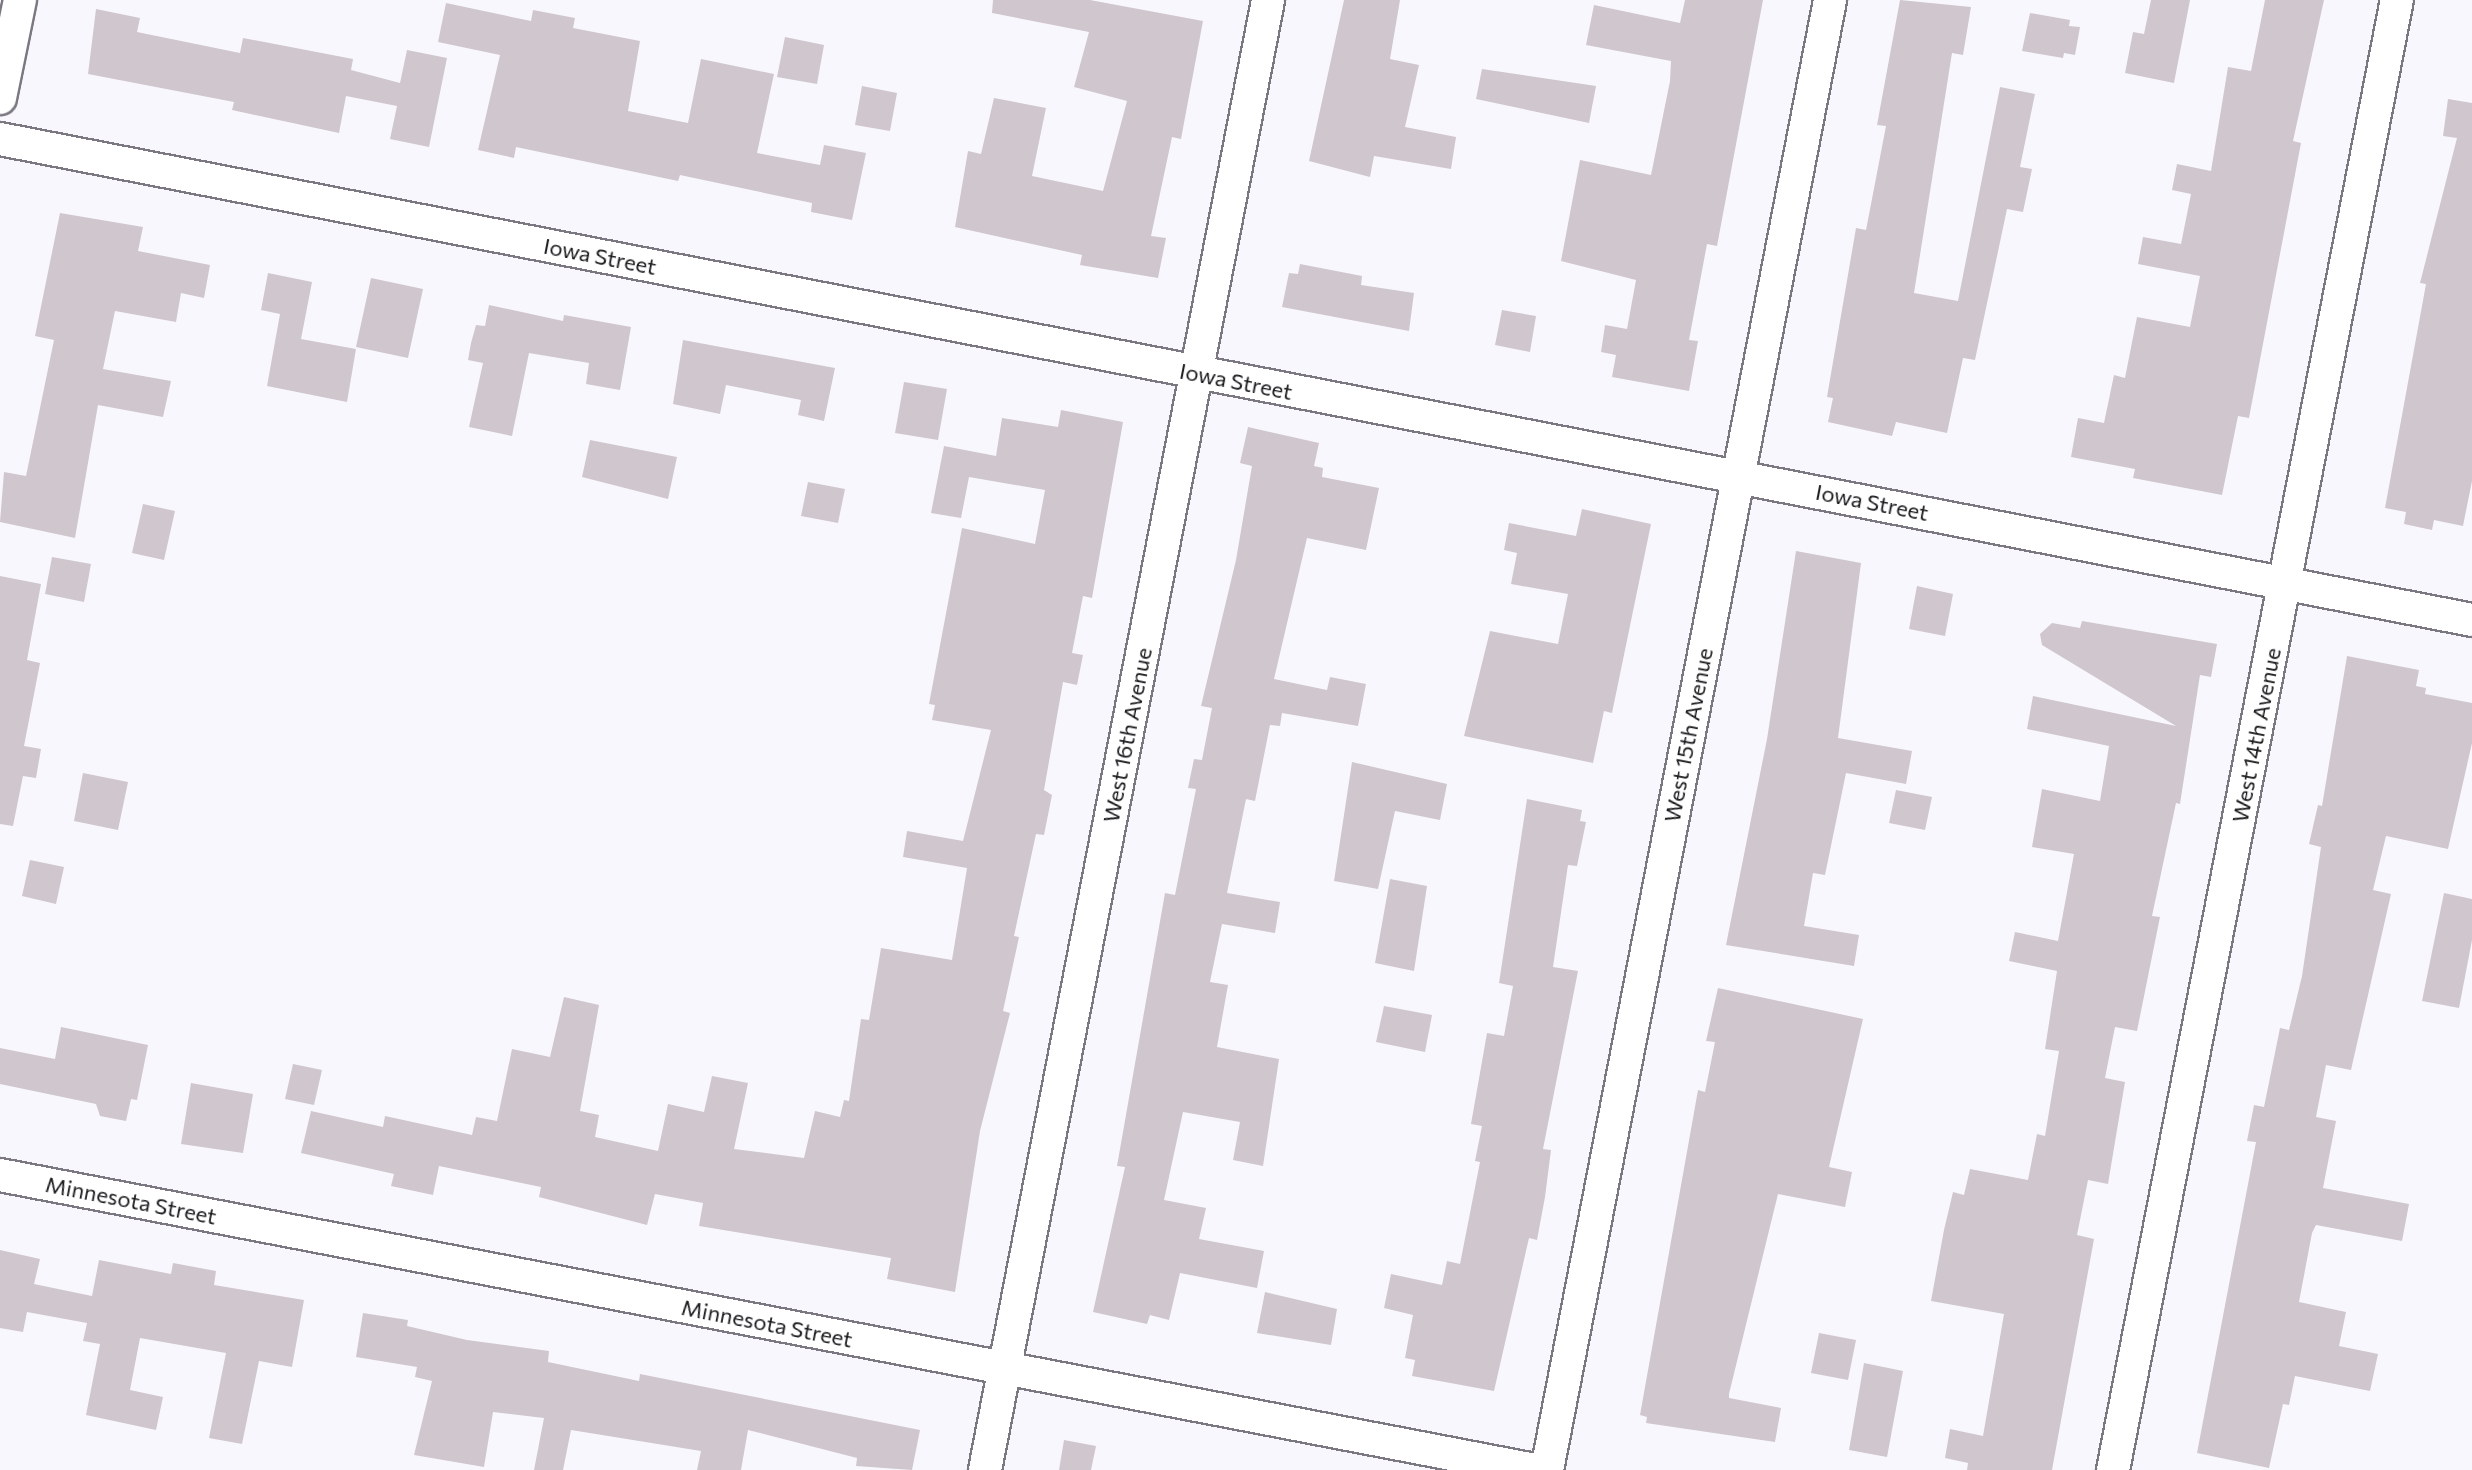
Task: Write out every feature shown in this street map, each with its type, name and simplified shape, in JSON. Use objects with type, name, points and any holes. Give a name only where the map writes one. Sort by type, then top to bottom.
[{"type":"street","points":[[0,98],[20,0]]},
{"type":"street","name":"West 16th Avenue","points":[[985,1470],[1268,0]]},
{"type":"street","name":"West 15th Avenue","points":[[1547,1470],[1830,0]]},
{"type":"street","name":"West 14th Avenue","points":[[2113,1470],[2397,0]]},
{"type":"street","name":"Iowa Street","points":[[0,139],[2472,620]]},
{"type":"street","name":"Minnesota Street","points":[[0,1175],[1535,1470]]},
{"type":"building","points":[[993,0],[1090,0],[1203,21],[1181,139],[1172,137],[1151,236],[1166,238],[1158,278],[1080,265],[1082,255],[955,227],[968,151],[981,154],[994,98],[1046,108],[1032,176],[1103,191],[1127,101],[1074,87],[1089,32],[992,13]]},
{"type":"building","points":[[1344,0],[1400,0],[1390,59],[1419,65],[1405,127],[1456,137],[1451,169],[1374,156],[1370,177],[1309,161]]},
{"type":"building","points":[[1685,0],[1763,0],[1717,246],[1707,244],[1689,340],[1698,341],[1689,391],[1612,377],[1616,355],[1601,352],[1605,325],[1627,329],[1636,280],[1561,261],[1580,160],[1651,175],[1670,81],[1671,61],[1586,45],[1594,5],[1680,23]]},
{"type":"building","points":[[1900,0],[1971,7],[1963,55],[1952,53],[1914,293],[1958,301],[2000,87],[2035,94],[2020,167],[2032,169],[2023,212],[2007,209],[1975,360],[1963,358],[1947,433],[1896,422],[1892,436],[1828,422],[1833,398],[1827,397],[1856,228],[1866,230],[1886,126],[1877,125]]},
{"type":"building","points":[[2151,0],[2190,0],[2174,83],[2125,73],[2133,32],[2144,34]]},
{"type":"building","points":[[2265,0],[2324,0],[2293,141],[2301,143],[2249,418],[2238,416],[2222,495],[2133,478],[2135,469],[2071,457],[2078,418],[2104,423],[2114,375],[2125,378],[2137,317],[2190,327],[2200,276],[2138,264],[2143,237],[2181,244],[2191,194],[2172,190],[2177,164],[2211,171],[2228,67],[2251,71]]},
{"type":"building","points":[[446,3],[531,21],[533,10],[575,18],[573,28],[640,41],[628,111],[688,123],[701,59],[774,74],[757,153],[820,165],[824,145],[866,153],[852,220],[811,212],[812,203],[680,175],[678,181],[516,147],[514,158],[478,150],[500,55],[438,42]]},
{"type":"building","points":[[96,9],[140,18],[137,32],[240,53],[243,38],[353,59],[351,70],[400,83],[407,50],[447,58],[429,147],[390,139],[397,106],[346,96],[339,133],[232,110],[234,102],[88,74]]},
{"type":"building","points":[[2030,13],[2070,20],[2069,26],[2080,27],[2075,55],[2064,53],[2063,58],[2022,51]]},
{"type":"building","points":[[785,37],[824,45],[817,84],[777,77]]},
{"type":"building","points":[[1482,69],[1596,86],[1589,123],[1476,99]]},
{"type":"building","points":[[862,86],[897,93],[890,131],[855,125]]},
{"type":"building","points":[[2448,99],[2472,103],[2472,481],[2463,526],[2434,520],[2432,530],[2404,524],[2406,512],[2385,508],[2426,284],[2420,283],[2457,138],[2443,136]]},
{"type":"building","points":[[60,213],[143,227],[138,251],[210,265],[204,298],[181,293],[176,322],[115,311],[103,369],[171,381],[163,417],[98,405],[75,538],[0,522],[4,472],[26,476],[54,340],[35,336]]},
{"type":"building","points":[[1300,264],[1362,276],[1361,285],[1414,293],[1409,331],[1282,307],[1289,273],[1298,274]]},
{"type":"building","points":[[268,273],[312,282],[301,339],[356,349],[347,402],[267,386],[280,314],[261,310]]},
{"type":"building","points":[[371,278],[423,289],[408,358],[356,347]]},
{"type":"building","points":[[489,305],[563,321],[564,315],[631,327],[620,390],[586,384],[589,363],[529,353],[512,436],[469,427],[483,363],[468,360],[476,325],[485,326]]},
{"type":"building","points":[[1502,310],[1536,316],[1530,352],[1495,345]]},
{"type":"building","points":[[683,340],[835,368],[824,421],[798,415],[801,400],[726,385],[720,414],[673,404]]},
{"type":"building","points":[[904,382],[947,389],[938,440],[895,433]]},
{"type":"building","points":[[1061,410],[1123,422],[1092,598],[1083,596],[1072,653],[1083,655],[1077,685],[1063,682],[1044,790],[1052,795],[1044,835],[1036,834],[1014,936],[1019,937],[1003,1011],[1010,1013],[980,1131],[955,1292],[887,1279],[891,1258],[699,1226],[703,1203],[655,1194],[647,1225],[539,1197],[541,1187],[439,1166],[433,1195],[391,1186],[394,1174],[301,1153],[311,1111],[383,1127],[385,1116],[472,1135],[476,1117],[497,1121],[512,1049],[550,1057],[564,997],[599,1005],[580,1111],[599,1115],[595,1137],[658,1151],[668,1104],[704,1112],[712,1076],[748,1083],[734,1149],[804,1158],[815,1111],[840,1117],[844,1100],[849,1101],[861,1019],[869,1020],[881,948],[952,960],[967,868],[903,857],[907,831],[963,841],[991,730],[932,720],[935,705],[929,704],[962,528],[1035,544],[1045,490],[969,477],[961,518],[931,513],[944,446],[996,456],[1002,418],[1058,427]]},
{"type":"building","points":[[1248,427],[1319,443],[1314,466],[1323,468],[1322,477],[1379,488],[1366,550],[1307,538],[1274,679],[1327,690],[1330,677],[1366,684],[1358,726],[1282,713],[1280,726],[1270,725],[1255,801],[1246,799],[1227,893],[1280,902],[1275,933],[1222,924],[1210,982],[1228,985],[1217,1047],[1279,1059],[1263,1166],[1233,1160],[1240,1122],[1183,1112],[1164,1200],[1206,1208],[1199,1239],[1264,1251],[1257,1288],[1180,1273],[1169,1320],[1150,1315],[1147,1324],[1093,1312],[1125,1167],[1117,1166],[1165,893],[1175,895],[1196,789],[1188,788],[1194,759],[1202,760],[1212,708],[1201,706],[1236,560],[1252,466],[1240,463]]},
{"type":"building","points":[[590,440],[677,457],[668,499],[582,477]]},
{"type":"building","points":[[808,482],[845,489],[838,523],[801,516]]},
{"type":"building","points":[[143,504],[175,511],[164,560],[132,553]]},
{"type":"building","points":[[1582,509],[1651,524],[1612,713],[1604,711],[1593,763],[1464,736],[1490,631],[1558,644],[1568,594],[1511,584],[1517,553],[1504,550],[1509,523],[1576,536]]},
{"type":"building","points":[[1796,551],[1861,563],[1838,738],[1912,751],[1906,784],[1846,773],[1825,875],[1813,873],[1804,926],[1859,935],[1854,966],[1726,945],[1767,739]]},
{"type":"building","points":[[52,557],[91,564],[84,602],[45,594]]},
{"type":"building","points":[[0,576],[41,584],[27,660],[40,663],[24,746],[41,749],[36,778],[23,776],[13,826],[0,824]]},
{"type":"building","points":[[1917,586],[1953,594],[1945,636],[1909,629]]},
{"type":"building","points":[[2082,621],[2217,644],[2211,677],[2200,675],[2180,804],[2176,803],[2152,916],[2160,917],[2137,1031],[2115,1027],[2105,1078],[2125,1082],[2108,1184],[2088,1180],[2077,1235],[2094,1239],[2052,1470],[1967,1470],[1968,1463],[1945,1458],[1950,1429],[1983,1436],[2004,1314],[1931,1301],[1944,1230],[1953,1192],[1964,1195],[1970,1169],[2028,1180],[2037,1134],[2045,1136],[2059,1051],[2045,1049],[2057,971],[2009,961],[2015,932],[2058,941],[2074,854],[2032,847],[2042,789],[2100,801],[2109,746],[2027,729],[2033,696],[2176,726],[2042,645],[2040,634],[2052,623],[2080,628]]},
{"type":"building","points":[[2347,656],[2419,670],[2416,686],[2426,688],[2425,694],[2472,703],[2472,743],[2448,849],[2386,836],[2373,890],[2391,894],[2351,1070],[2326,1065],[2316,1117],[2336,1121],[2323,1188],[2409,1204],[2402,1241],[2316,1225],[2312,1233],[2299,1302],[2346,1312],[2339,1346],[2378,1354],[2370,1391],[2295,1376],[2289,1405],[2283,1404],[2269,1468],[2197,1453],[2256,1142],[2247,1141],[2254,1105],[2264,1107],[2280,1028],[2289,1030],[2302,976],[2321,847],[2309,844],[2318,805],[2322,806]]},
{"type":"building","points":[[1352,762],[1447,784],[1440,820],[1395,811],[1378,889],[1334,881]]},
{"type":"building","points":[[83,773],[128,782],[118,830],[74,821]]},
{"type":"building","points":[[1896,790],[1932,797],[1925,830],[1889,823]]},
{"type":"building","points":[[1527,799],[1582,810],[1580,821],[1586,822],[1577,866],[1568,865],[1553,967],[1578,971],[1543,1149],[1551,1150],[1537,1240],[1529,1238],[1494,1391],[1412,1376],[1415,1360],[1405,1358],[1413,1315],[1384,1308],[1391,1274],[1442,1285],[1447,1261],[1460,1264],[1480,1162],[1475,1161],[1482,1126],[1471,1124],[1487,1033],[1504,1036],[1513,986],[1499,983]]},
{"type":"building","points":[[30,860],[64,867],[56,904],[22,896]]},
{"type":"building","points":[[1390,879],[1427,886],[1414,971],[1375,963]]},
{"type":"building","points":[[2444,893],[2472,899],[2472,940],[2459,1008],[2422,1001]]},
{"type":"building","points":[[1718,988],[1863,1019],[1829,1167],[1852,1172],[1845,1207],[1778,1194],[1729,1394],[1729,1398],[1781,1408],[1775,1442],[1646,1423],[1647,1417],[1640,1415],[1698,1090],[1705,1092],[1715,1042],[1706,1041]]},
{"type":"building","points":[[1384,1006],[1432,1015],[1425,1052],[1376,1042]]},
{"type":"building","points":[[61,1027],[148,1045],[137,1100],[131,1099],[126,1121],[100,1116],[96,1104],[0,1084],[0,1048],[55,1059]]},
{"type":"building","points":[[293,1064],[322,1070],[314,1105],[285,1099]]},
{"type":"building","points":[[191,1083],[253,1094],[243,1153],[181,1144]]},
{"type":"building","points":[[0,1250],[40,1259],[34,1284],[92,1296],[99,1260],[171,1274],[173,1263],[216,1271],[214,1285],[304,1300],[292,1367],[259,1361],[242,1444],[209,1438],[226,1353],[140,1338],[130,1390],[163,1397],[156,1430],[86,1415],[100,1344],[83,1341],[87,1323],[27,1312],[23,1332],[0,1328]]},
{"type":"building","points":[[1265,1292],[1337,1309],[1331,1345],[1257,1333]]},
{"type":"building","points":[[363,1313],[408,1320],[407,1326],[467,1340],[549,1351],[548,1362],[639,1381],[640,1374],[920,1430],[912,1470],[856,1466],[857,1458],[748,1430],[741,1470],[697,1470],[701,1451],[571,1430],[563,1470],[534,1470],[544,1418],[493,1412],[484,1467],[414,1455],[432,1381],[415,1377],[417,1367],[356,1357]]},
{"type":"building","points":[[1819,1333],[1856,1340],[1848,1380],[1811,1373]]},
{"type":"building","points":[[1864,1363],[1903,1371],[1887,1457],[1849,1450]]},
{"type":"building","points":[[1064,1440],[1096,1446],[1091,1470],[1059,1470]]}]
